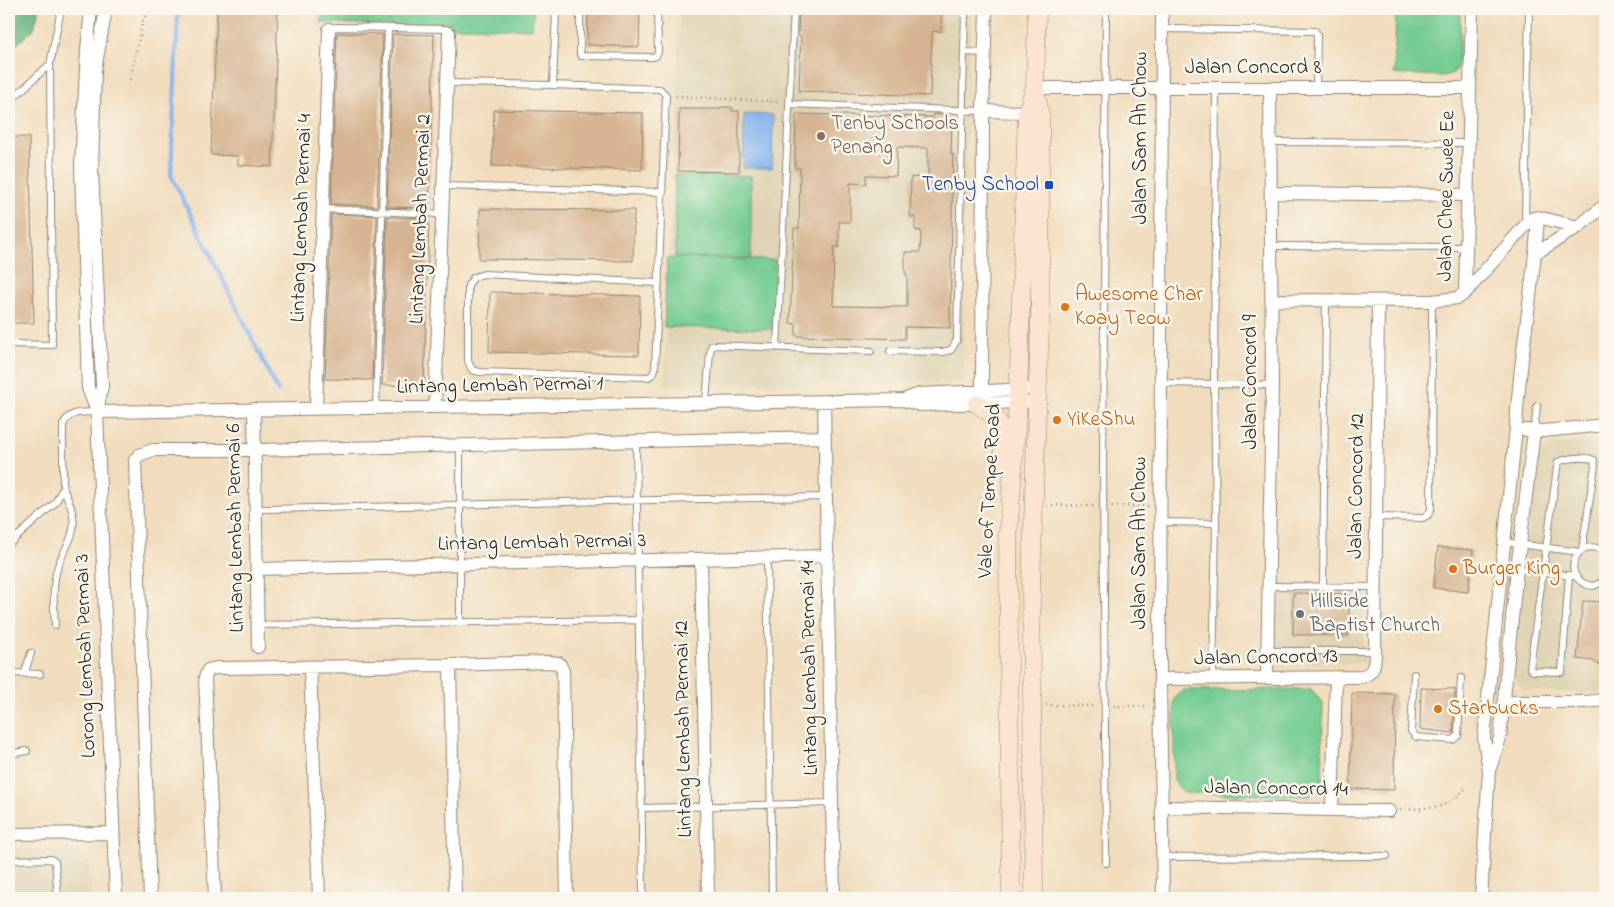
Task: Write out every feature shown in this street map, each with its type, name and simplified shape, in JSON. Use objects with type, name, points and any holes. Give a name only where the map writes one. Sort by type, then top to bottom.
[{"type":"main road","name":"Vale of Tempe Road","points":[[1034,898],[1031,583],[1040,323],[1040,115],[1035,88],[1037,9]]},
{"type":"main road","name":"Vale of Tempe Road","points":[[1011,898],[1008,536],[1018,396],[1027,112],[1035,88]]},
{"type":"main road","points":[[979,398],[998,419],[1001,426],[1003,439],[1003,491],[1008,536]]},
{"type":"street","points":[[91,9],[81,166],[88,388],[97,412]]},
{"type":"street","points":[[97,412],[102,386],[92,169],[95,70],[106,9]]},
{"type":"street","points":[[979,398],[986,9]]},
{"type":"street","name":"Jalan Sam Ah Chow","points":[[1162,9],[1160,679],[1163,898]]},
{"type":"street","name":"Jalan Chee Swee Ee","points":[[1465,293],[1472,9]]},
{"type":"street","name":"Lintang Lembah Permai 4","points":[[316,408],[329,29]]},
{"type":"street","name":"Lintang Lembah Permai 2","points":[[435,407],[449,33]]},
{"type":"street","name":"Jalan Concord 8","points":[[1035,88],[1470,88]]},
{"type":"street","name":"Jalan Concord 9","points":[[1267,677],[1272,385],[1270,88]]},
{"type":"street","points":[[983,111],[1027,112]]},
{"type":"street","points":[[1272,193],[1468,195]]},
{"type":"street","points":[[1536,253],[1578,227],[1605,205]]},
{"type":"street","points":[[1481,898],[1489,771],[1484,738],[1516,428],[1517,394],[1536,253],[1538,217]]},
{"type":"street","points":[[1525,224],[1531,219],[1538,217],[1578,227]]},
{"type":"street","name":"Jalan Chee Swee Ee","points":[[1465,293],[1525,224]]},
{"type":"street","points":[[1272,300],[1432,301],[1458,298],[1465,293]]},
{"type":"street","name":"Jalan Concord 12","points":[[1371,672],[1375,661],[1378,301]]},
{"type":"street","name":"Lintang Lembah Permai 1","points":[[97,412],[903,400],[920,405],[979,398],[1038,395]]},
{"type":"street","name":"Lintang Lembah Permai 14","points":[[824,401],[834,898]]},
{"type":"street","name":"Lintang Lembah Permai 6","points":[[254,409],[258,647]]},
{"type":"street","name":"Lorong Lembah Permai 3","points":[[97,412],[116,898]]},
{"type":"street","points":[[1516,428],[1534,431],[1605,425]]},
{"type":"street","points":[[1489,771],[1500,738],[1517,569],[1534,431]]},
{"type":"street","points":[[150,898],[135,460],[139,455],[153,450],[255,450],[825,437]]},
{"type":"street","name":"Lintang Lembah Permai 3","points":[[257,569],[828,556]]},
{"type":"street","name":"Lintang Lembah Permai 12","points":[[701,559],[708,898]]},
{"type":"street","points":[[215,898],[205,678],[208,670],[216,668],[310,666],[559,663],[563,671],[566,898]]},
{"type":"street","points":[[450,665],[455,898]]},
{"type":"street","points":[[310,666],[319,898]]},
{"type":"street","name":"Jalan Concord 13","points":[[1160,679],[1336,678],[1366,676],[1371,672]]},
{"type":"street","points":[[1332,810],[1336,678]]},
{"type":"street","points":[[1504,702],[1585,702],[1605,700]]},
{"type":"street","name":"Jalan Concord 14","points":[[1162,807],[1389,811]]},
{"type":"street","points":[[9,834],[113,833]]},
{"type":"lane","points":[[9,344],[52,345],[50,64],[61,9]]},
{"type":"lane","points":[[553,84],[556,9]]},
{"type":"lane","points":[[580,9],[580,54],[582,56],[652,57],[656,56],[658,52],[657,9]]},
{"type":"lane","points":[[777,347],[785,103],[794,9]]},
{"type":"lane","points":[[890,351],[942,352],[951,350],[957,340],[965,9]]},
{"type":"lane","points":[[1106,9],[1107,88],[1103,470],[1106,863]]},
{"type":"lane","points":[[1525,224],[1528,9]]},
{"type":"lane","points":[[329,29],[336,27],[388,28],[446,30],[449,33]]},
{"type":"lane","points":[[376,407],[388,28]]},
{"type":"lane","points":[[1162,29],[1315,31],[1317,34],[1316,88]]},
{"type":"lane","points":[[964,52],[984,54]]},
{"type":"lane","points":[[9,102],[50,64]]},
{"type":"lane","points":[[446,84],[553,84],[660,89],[666,96],[655,370],[648,377],[480,372],[472,370],[468,362],[468,286],[474,277],[484,274],[658,283]]},
{"type":"lane","points":[[1213,679],[1216,523],[1214,384],[1216,88]]},
{"type":"lane","points":[[785,103],[983,111]]},
{"type":"lane","points":[[1271,142],[1469,143]]},
{"type":"lane","points":[[443,186],[663,192]]},
{"type":"lane","points":[[322,209],[442,214]]},
{"type":"lane","points":[[1272,246],[1466,247]]},
{"type":"lane","points":[[1323,586],[1326,301]]},
{"type":"lane","points":[[1376,517],[1423,518],[1428,515],[1430,509],[1432,301]]},
{"type":"lane","points":[[706,402],[712,345],[871,351]]},
{"type":"lane","points":[[1160,384],[1272,385]]},
{"type":"lane","points":[[1534,431],[1537,406]]},
{"type":"lane","points":[[56,624],[55,576],[72,535],[74,522],[71,507],[63,488],[62,426],[66,418],[72,414],[97,412]]},
{"type":"lane","points":[[636,442],[643,898]]},
{"type":"lane","points":[[460,445],[460,623]]},
{"type":"lane","points":[[1589,458],[1594,460],[1595,465],[1581,551],[1573,564],[1562,672],[1533,671],[1530,668],[1558,462],[1589,458]]},
{"type":"lane","points":[[9,544],[55,503],[63,488]]},
{"type":"lane","points":[[256,509],[461,506],[636,499],[826,497]]},
{"type":"lane","points":[[1160,522],[1216,523]]},
{"type":"lane","points":[[1503,542],[1581,551],[1594,547],[1605,552]]},
{"type":"lane","points":[[767,558],[772,898]]},
{"type":"lane","points":[[1517,569],[1573,576],[1581,582],[1593,586],[1605,581]]},
{"type":"lane","points":[[1269,586],[1376,587]]},
{"type":"lane","points":[[258,625],[639,620]]},
{"type":"lane","points":[[1268,651],[1375,650]]},
{"type":"lane","points":[[25,672],[32,653]]},
{"type":"lane","points":[[9,673],[25,672],[40,674]]},
{"type":"lane","points":[[1414,674],[1411,731],[1416,737],[1453,740],[1458,736],[1461,678]]},
{"type":"lane","points":[[9,754],[27,751]]},
{"type":"lane","points":[[642,808],[833,803]]},
{"type":"lane","points":[[1162,857],[1387,856]]},
{"type":"lane","points":[[9,860],[51,860],[56,862],[58,898]]},
{"type":"path","points":[[130,80],[143,20],[149,9]]},
{"type":"path","points":[[678,97],[785,103]]},
{"type":"path","points":[[1389,811],[1438,806],[1452,801],[1466,788]]},
{"type":"shaded area","name":"Tenby Schools Penang","points":[[680,9],[971,9],[963,263],[964,382],[664,385]]},
{"type":"shaded area","points":[[1605,439],[1605,691],[1584,694],[1523,690],[1514,677],[1535,456],[1553,445]]},
{"type":"shaded area","points":[[1276,583],[1365,584],[1364,663],[1275,662]]},
{"type":"shaded area","points":[[9,849],[77,850],[89,861],[91,898],[9,898]]},
{"type":"green space","points":[[9,9],[39,9],[34,29],[9,51]]},
{"type":"green space","points":[[322,9],[534,9],[532,29],[321,23]]},
{"type":"green space","points":[[1396,9],[1460,9],[1459,51],[1457,67],[1454,72],[1443,76],[1394,74]]},
{"type":"green space","points":[[675,175],[751,176],[751,258],[675,257]]},
{"type":"green space","points":[[667,258],[775,260],[773,329],[664,327]]},
{"type":"green space","points":[[1311,689],[1323,703],[1322,784],[1310,796],[1184,793],[1174,781],[1174,699],[1184,690]]},
{"type":"water","points":[[744,114],[773,115],[772,168],[743,168]]},
{"type":"building","points":[[217,9],[278,9],[272,167],[238,165],[238,156],[211,155]]},
{"type":"building","points":[[588,9],[640,9],[639,47],[587,45]]},
{"type":"building","points":[[799,9],[941,9],[941,32],[932,31],[930,96],[799,91],[801,36],[798,36]]},
{"type":"building","points":[[337,33],[383,34],[377,206],[331,204]]},
{"type":"building","points":[[393,34],[434,35],[429,208],[387,207]]},
{"type":"building","points":[[720,107],[732,107],[732,111],[739,111],[739,172],[678,171],[679,109],[720,109]]},
{"type":"building","points":[[494,110],[643,113],[642,170],[492,166]]},
{"type":"building","points":[[796,114],[933,117],[933,114],[947,115],[947,121],[952,121],[951,154],[953,154],[950,328],[905,327],[905,339],[796,336],[796,324],[790,323],[794,228],[799,228],[800,168],[795,168]],"holes":[[[897,147],[928,148],[928,178],[911,177],[910,217],[915,217],[915,230],[921,231],[920,252],[905,252],[907,307],[833,306],[834,247],[839,247],[839,222],[850,222],[850,183],[866,184],[866,175],[896,176]]]},
{"type":"building","points":[[9,137],[29,137],[34,323],[9,323]]},
{"type":"building","points":[[480,209],[634,210],[633,261],[479,259]]},
{"type":"building","points":[[331,214],[377,216],[372,380],[325,379]]},
{"type":"building","points":[[387,217],[429,218],[424,386],[382,385]]},
{"type":"building","points":[[490,292],[640,296],[639,355],[489,352]]},
{"type":"building","name":"Burger King","points":[[1438,547],[1473,550],[1468,592],[1433,588]]},
{"type":"building","points":[[1293,593],[1349,594],[1349,635],[1293,635]]},
{"type":"building","points":[[1583,601],[1605,602],[1605,669],[1593,661],[1577,659]]},
{"type":"building","name":"Starbucks","points":[[1421,688],[1455,689],[1453,733],[1420,729]]},
{"type":"building","points":[[1352,693],[1395,694],[1394,790],[1350,789]]},
{"type":"waterway","points":[[178,9],[171,175],[278,391]]},
{"type":"place","name":"Tenby Schools Penang","points":[[821,136]]},
{"type":"place","name":"Tenby School","points":[[1049,185]]},
{"type":"place","name":"Awesome Char Koay Teow","points":[[1065,307]]},
{"type":"place","name":"YiKeShu","points":[[1057,420]]},
{"type":"place","name":"Burger King","points":[[1453,569]]},
{"type":"place","name":"Hillside Baptist Church","points":[[1300,614]]},
{"type":"place","name":"Starbucks","points":[[1438,709]]}]
